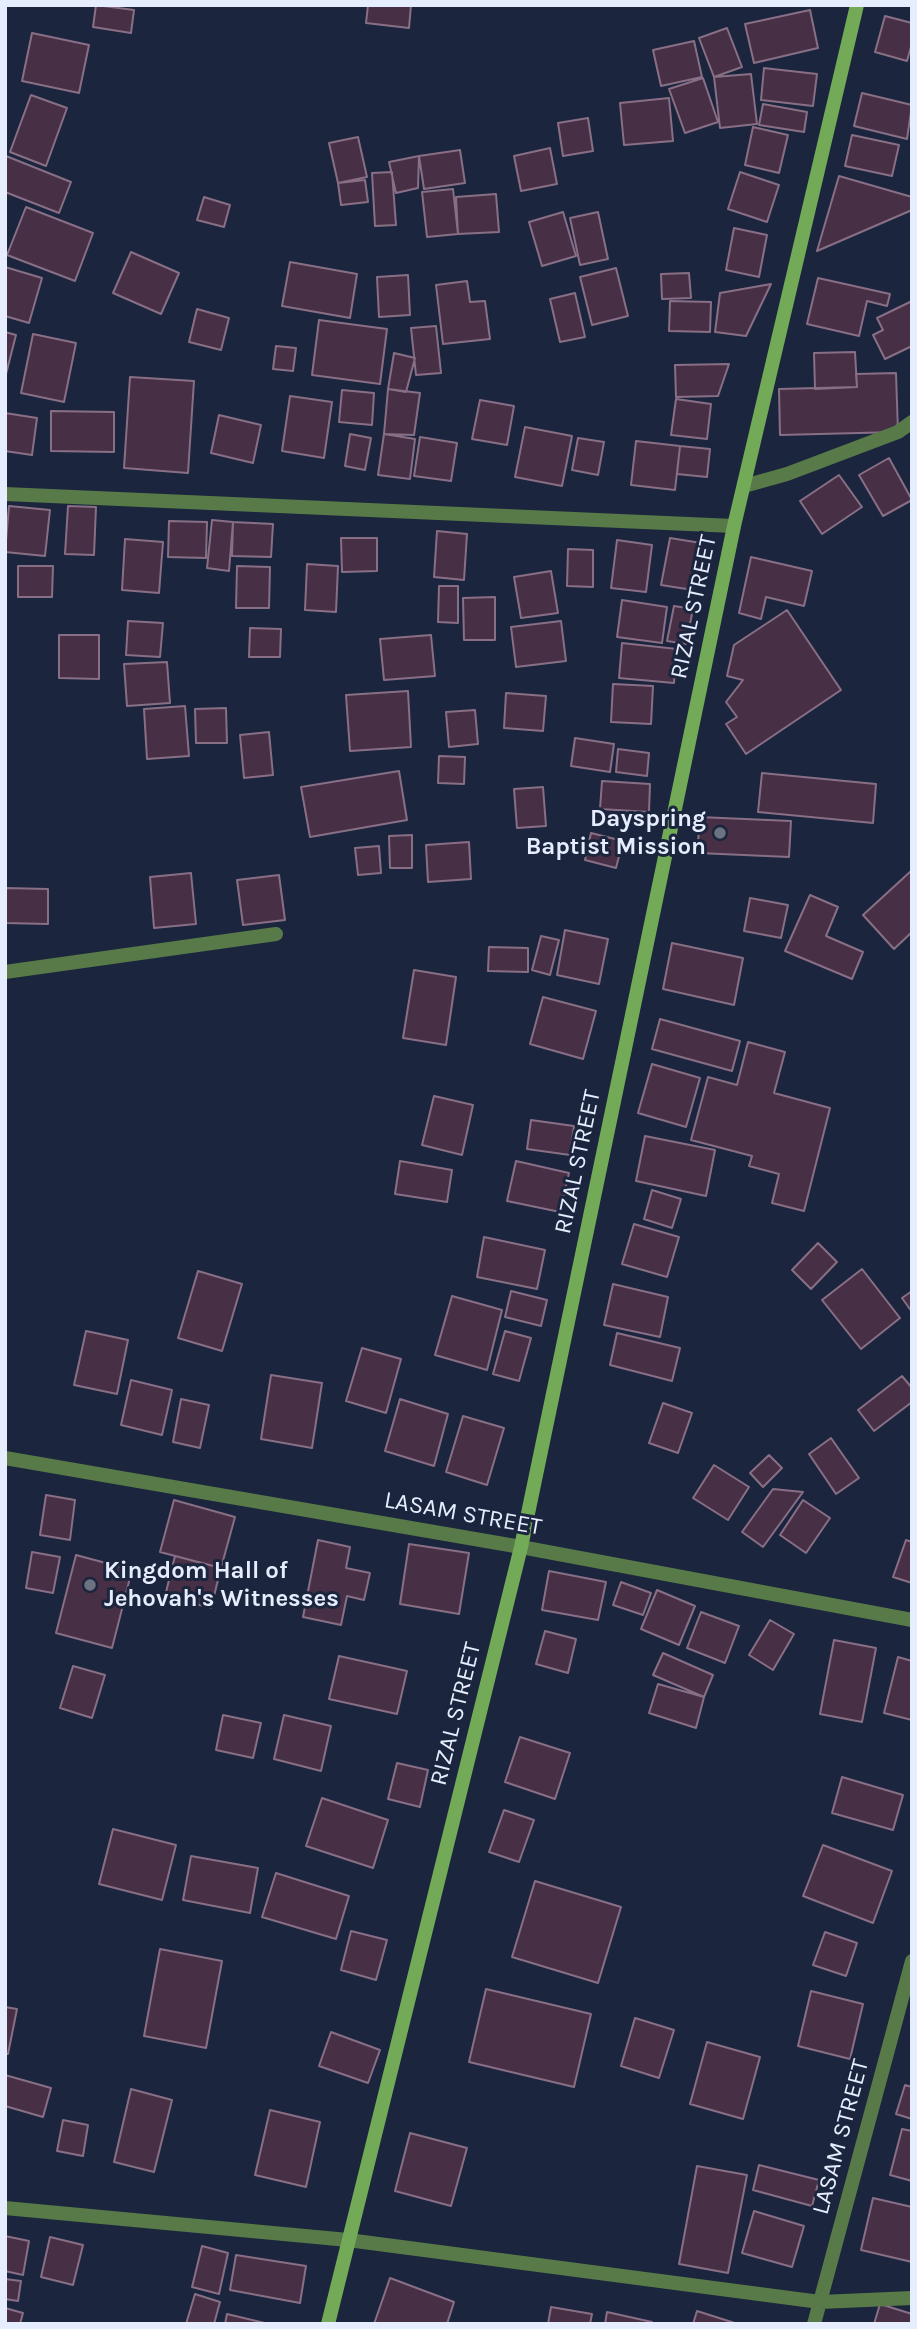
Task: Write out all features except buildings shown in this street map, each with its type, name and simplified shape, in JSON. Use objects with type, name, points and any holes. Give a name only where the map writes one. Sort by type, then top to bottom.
[{"type":"street","name":"RIZAL STREET","points":[[328,2324],[521,1547],[734,526],[857,5]]},
{"type":"street","points":[[744,486],[799,470],[898,432],[912,422]]},
{"type":"street","points":[[5,494],[734,526]]},
{"type":"street","points":[[5,972],[276,934]]},
{"type":"street","name":"LASAM STREET","points":[[5,1458],[521,1547],[912,1620]]},
{"type":"street","name":"LASAM STREET","points":[[814,2324],[912,1961]]},
{"type":"street","points":[[5,2208],[348,2240],[820,2302],[912,2298]]},
{"type":"place","name":"Dayspring Baptist Mission","points":[[720,833]]},
{"type":"place","name":"Kingdom Hall of Jehovah's Witnesses","points":[[90,1585]]}]
